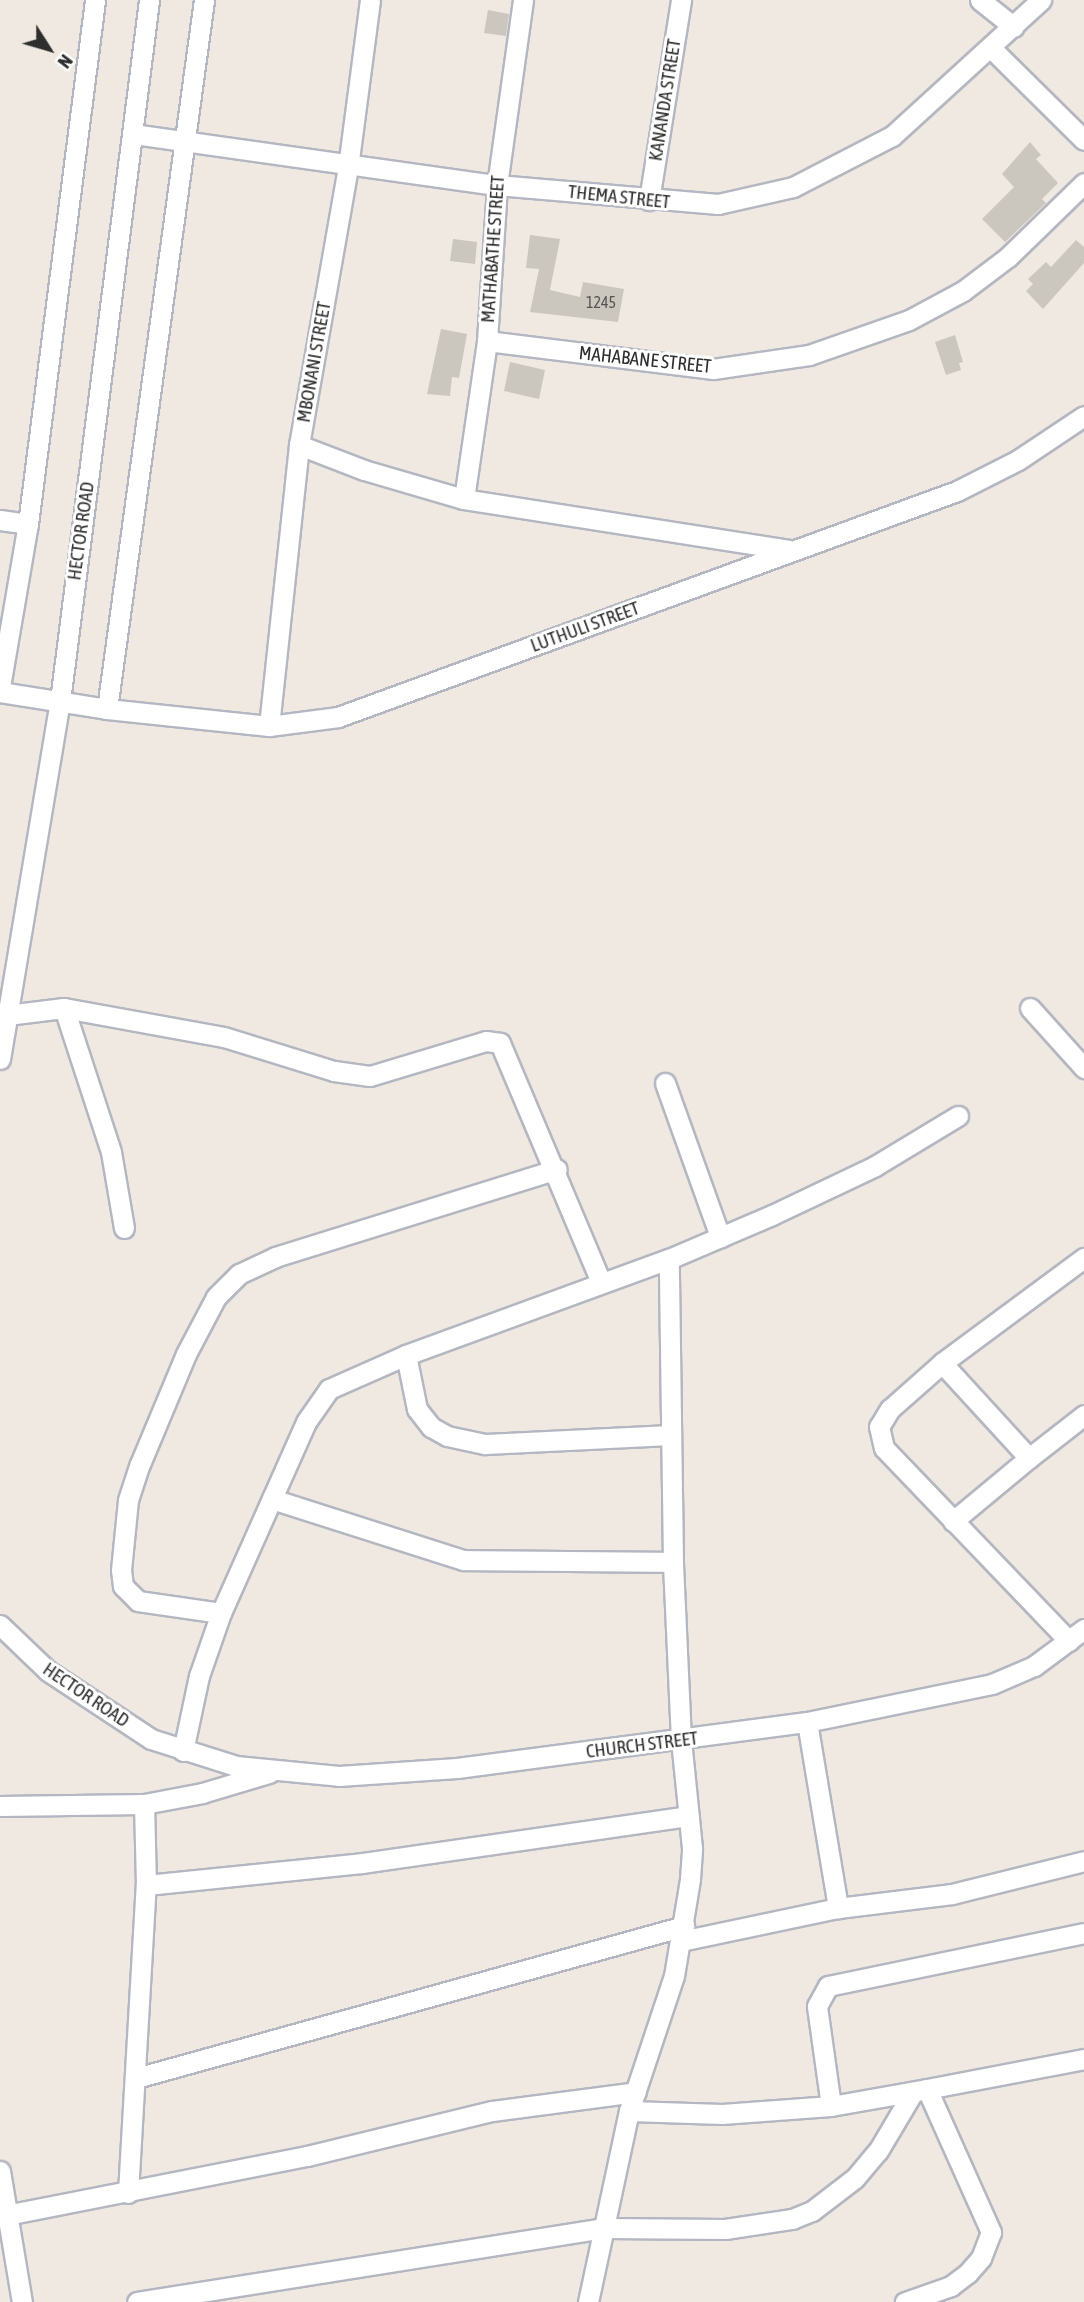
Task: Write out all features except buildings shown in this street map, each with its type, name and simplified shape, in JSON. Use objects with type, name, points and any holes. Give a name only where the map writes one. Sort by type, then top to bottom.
[{"type":"street","points":[[0,689],[28,524],[95,0]]},
{"type":"street","name":"HECTOR ROAD","points":[[0,1059],[60,701],[149,0]]},
{"type":"street","points":[[107,709],[204,0]]},
{"type":"street","name":"MBONANI STREET","points":[[269,726],[299,445],[348,167],[370,0]]},
{"type":"street","name":"MATHABATHE STREET","points":[[464,499],[487,341],[497,185],[523,0]]},
{"type":"street","name":"KANANDA STREET","points":[[649,200],[681,0]]},
{"type":"street","points":[[981,0],[1014,27]]},
{"type":"street","name":"THEMA STREET","points":[[133,134],[184,144],[348,167],[497,185],[718,204],[793,187],[892,136],[992,49],[1041,0]]},
{"type":"street","points":[[992,49],[1084,139]]},
{"type":"street","name":"MAHABANE STREET","points":[[487,341],[713,369],[809,355],[909,320],[963,291],[1009,257],[1084,183]]},
{"type":"street","name":"LUTHULI STREET","points":[[0,689],[107,709],[269,726],[338,717],[789,550],[957,491],[1018,460],[1084,416]]},
{"type":"street","points":[[299,445],[364,470],[464,499],[789,550]]},
{"type":"street","points":[[0,520],[28,524]]},
{"type":"street","points":[[7,1016],[64,1008],[224,1037],[353,1075],[394,1071],[494,1040],[510,1057],[601,1282]]},
{"type":"street","points":[[64,1008],[111,1152],[124,1228]]},
{"type":"street","points":[[1030,1008],[1084,1068]]},
{"type":"street","points":[[665,1083],[720,1237]]},
{"type":"street","points":[[183,1752],[199,1676],[220,1613],[323,1395],[337,1384],[406,1355],[668,1259],[822,1193],[958,1116]]},
{"type":"street","points":[[220,1613],[138,1601],[123,1586],[121,1570],[126,1511],[140,1464],[186,1354],[216,1297],[239,1274],[275,1257],[557,1170]]},
{"type":"street","points":[[1077,1635],[953,1521],[884,1448],[879,1435],[881,1420],[890,1409],[942,1363],[1084,1258]]},
{"type":"street","points":[[588,2302],[633,2102],[665,2008],[683,1933],[692,1848],[681,1740],[673,1562],[668,1259]]},
{"type":"street","points":[[406,1355],[417,1409],[431,1427],[447,1436],[485,1444],[671,1435]]},
{"type":"street","points":[[942,1363],[1029,1458]]},
{"type":"street","points":[[953,1521],[1084,1415]]},
{"type":"street","points":[[272,1499],[463,1560],[673,1562]]},
{"type":"street","name":"HECTOR ROAD","points":[[0,1625],[74,1690],[151,1739],[183,1752]]},
{"type":"street","name":"CHURCH STREET","points":[[183,1752],[277,1771],[339,1776],[398,1773],[681,1740],[807,1722],[992,1684],[1034,1666],[1077,1635]]},
{"type":"street","points":[[807,1722],[838,1908]]},
{"type":"street","points":[[0,1806],[144,1804],[202,1793],[277,1771]]},
{"type":"street","points":[[128,2193],[146,1885],[144,1804]]},
{"type":"street","points":[[146,1885],[421,1855],[689,1816]]},
{"type":"street","points":[[136,2078],[683,1933],[838,1908],[952,1894],[1084,1861]]},
{"type":"street","points":[[831,2106],[817,2006],[828,1986],[1084,1933]]},
{"type":"street","points":[[10,2214],[128,2193],[492,2111],[633,2102],[722,2114],[831,2106],[1084,2059]]},
{"type":"street","points":[[137,2302],[603,2228],[725,2229],[792,2219],[812,2211],[855,2178],[878,2151],[920,2091]]},
{"type":"street","points":[[905,2302],[941,2290],[968,2273],[981,2258],[991,2232],[920,2091]]},
{"type":"street","points":[[0,2171],[10,2214],[22,2302]]}]
